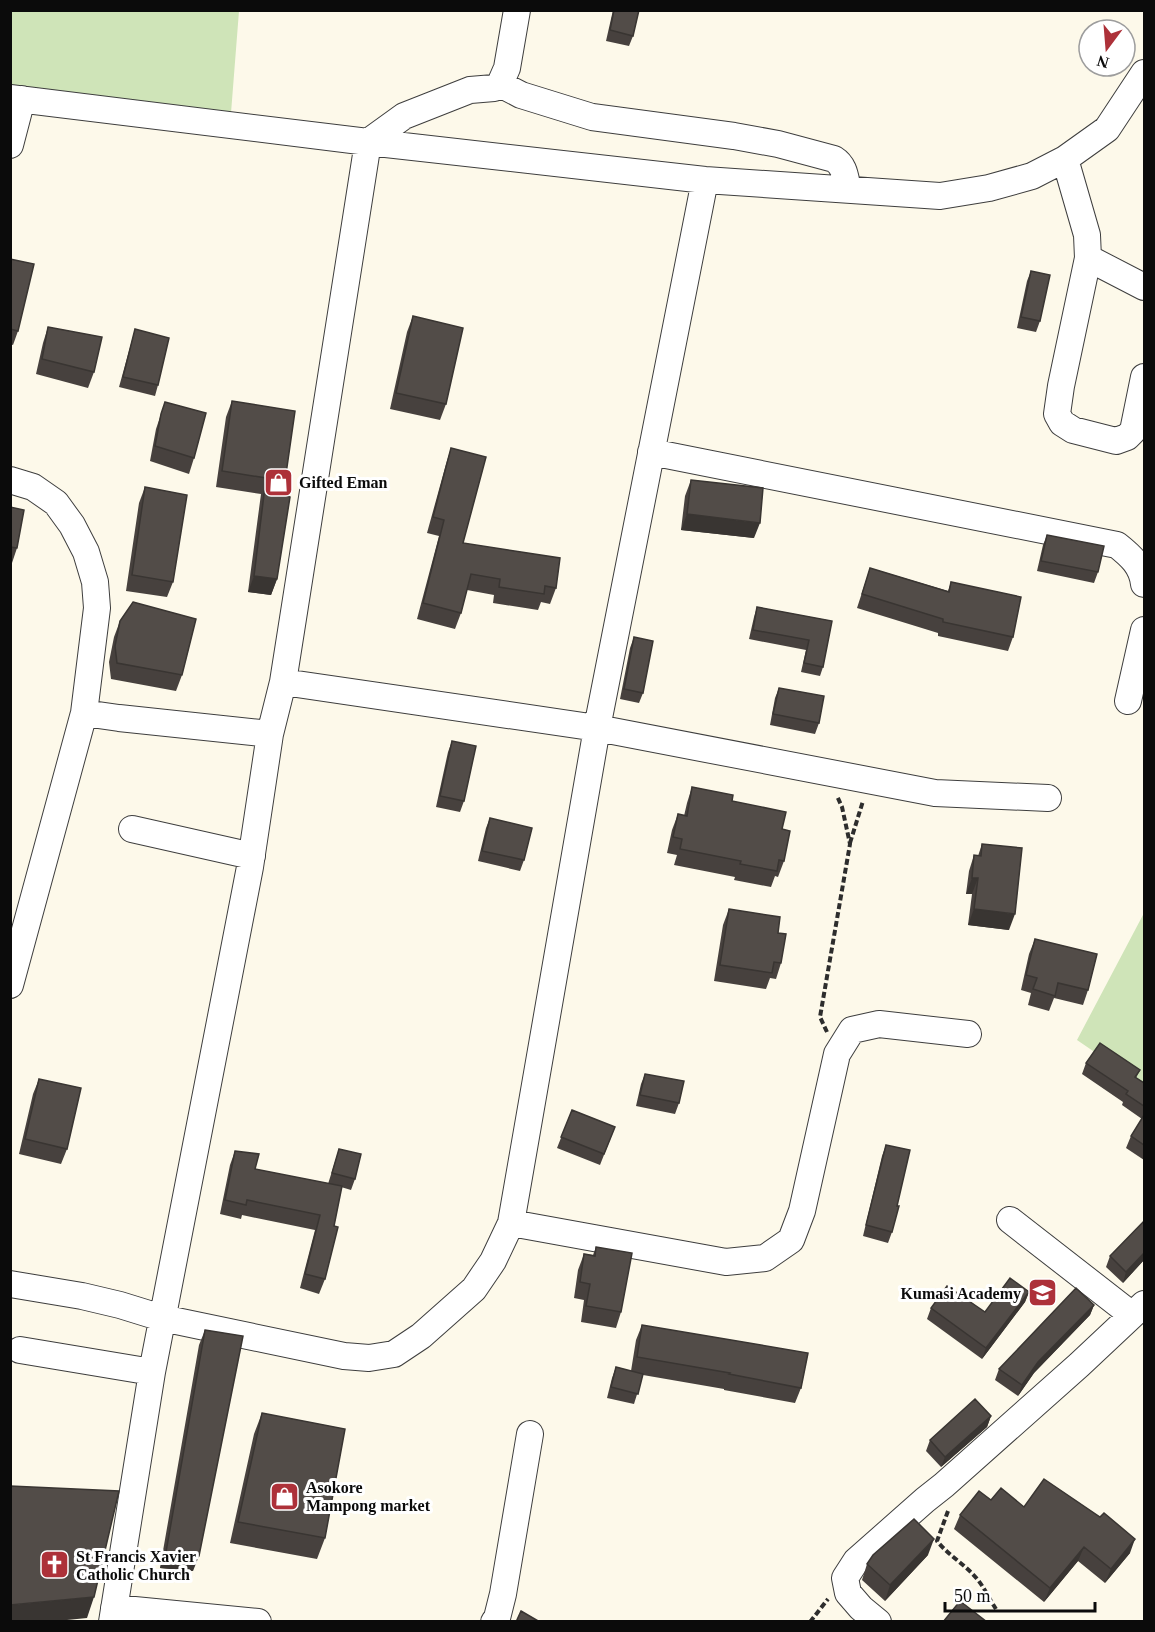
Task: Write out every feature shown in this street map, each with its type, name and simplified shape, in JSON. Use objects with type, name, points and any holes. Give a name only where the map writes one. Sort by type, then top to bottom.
[{"type":"street","points":[[258,1622],[113,1615],[152,1372],[252,856],[270,734],[283,682],[368,142],[404,116],[470,90],[494,88],[500,84],[507,68],[517,10]]},
{"type":"street","points":[[10,145],[16,98],[368,142],[705,180],[940,196],[989,188],[1032,176],[1065,159],[1107,129],[1144,73]]},
{"type":"street","points":[[500,84],[521,95],[592,117],[734,136],[778,144],[834,159],[841,164],[844,170],[848,189]]},
{"type":"street","points":[[1065,159],[1087,235],[1088,258],[1061,386],[1057,414],[1059,420],[1067,428],[1073,430],[1116,441],[1122,440],[1133,431],[1144,377]]},
{"type":"street","points":[[10,1284],[82,1296],[162,1318],[344,1356],[369,1358],[394,1354],[421,1336],[474,1289],[493,1261],[511,1223],[597,728],[705,180]]},
{"type":"street","points":[[1088,258],[1144,287]]},
{"type":"street","points":[[651,452],[1117,545],[1139,557],[1144,584]]},
{"type":"street","points":[[10,480],[33,487],[56,503],[72,525],[86,552],[95,582],[97,608],[84,713],[10,985]]},
{"type":"street","points":[[1128,701],[1144,630]]},
{"type":"street","points":[[283,682],[597,728],[935,793],[1048,798]]},
{"type":"street","points":[[84,713],[270,734]]},
{"type":"street","points":[[132,829],[252,856]]},
{"type":"street","points":[[511,1223],[726,1262],[765,1258],[791,1240],[802,1211],[837,1054],[852,1030],[879,1023],[968,1034]]},
{"type":"street","points":[[878,1622],[848,1593],[845,1578],[855,1561],[1079,1365],[1138,1309],[1010,1220]]},
{"type":"street","points":[[20,1350],[152,1372]]},
{"type":"street","points":[[494,1622],[503,1594],[530,1434]]},
{"type":"path","points":[[825,771],[842,807],[850,844]]},
{"type":"path","points":[[837,1054],[820,1017],[850,844],[869,779]]},
{"type":"path","points":[[944,1485],[951,1503],[937,1541],[978,1580],[996,1609]]},
{"type":"green space","points":[[11,11],[239,11],[231,113],[11,85]]},
{"type":"green space","points":[[1144,913],[1144,1086],[1077,1040]]},
{"type":"building","points":[[614,10],[639,10],[633,36],[610,30]]},
{"type":"building","points":[[10,259],[34,264],[18,331],[10,329]]},
{"type":"building","points":[[1031,271],[1050,275],[1040,321],[1021,317]]},
{"type":"building","points":[[413,316],[463,328],[446,404],[396,393]]},
{"type":"building","points":[[48,327],[102,337],[94,372],[42,359]]},
{"type":"building","points":[[135,329],[169,338],[158,385],[123,377]]},
{"type":"building","points":[[232,401],[295,411],[283,495],[290,497],[277,579],[254,576],[266,478],[222,471]]},
{"type":"building","points":[[165,402],[206,413],[194,458],[155,446]]},
{"type":"building","points":[[451,448],[486,457],[463,543],[560,558],[556,588],[545,586],[544,594],[499,587],[500,579],[471,574],[461,613],[423,603],[444,520],[433,517]]},
{"type":"building","points":[[691,480],[763,488],[760,523],[687,514]]},
{"type":"building","points":[[145,487],[187,495],[173,582],[132,575]]},
{"type":"building","points":[[10,507],[24,510],[17,548],[10,547]]},
{"type":"building","points":[[1047,535],[1104,546],[1098,572],[1041,561]]},
{"type":"building","points":[[870,568],[949,592],[951,582],[1021,597],[1013,637],[943,622],[943,619],[862,594]]},
{"type":"building","points":[[133,602],[196,619],[182,675],[117,663],[115,646],[120,621]]},
{"type":"building","points":[[757,607],[832,621],[823,667],[804,663],[809,640],[753,630]]},
{"type":"building","points":[[634,637],[653,641],[643,693],[624,689]]},
{"type":"building","points":[[779,688],[824,696],[819,723],[773,714]]},
{"type":"building","points":[[452,741],[476,746],[464,801],[440,796]]},
{"type":"building","points":[[692,787],[733,795],[732,801],[786,812],[782,829],[790,831],[784,861],[779,860],[777,871],[680,849],[682,839],[673,837],[678,814],[687,816]]},
{"type":"building","points":[[490,818],[532,828],[524,860],[482,851]]},
{"type":"building","points":[[982,844],[1022,848],[1015,914],[974,909],[978,878],[972,878],[974,855],[981,856]]},
{"type":"building","points":[[729,909],[780,917],[778,933],[786,934],[781,963],[774,962],[772,973],[720,965]]},
{"type":"building","points":[[1035,939],[1097,954],[1088,990],[1058,983],[1055,996],[1033,989],[1037,978],[1026,975]]},
{"type":"building","points":[[1100,1043],[1140,1070],[1135,1077],[1144,1083],[1144,1106],[1126,1094],[1128,1091],[1086,1063]]},
{"type":"building","points":[[645,1074],[684,1081],[679,1103],[640,1095]]},
{"type":"building","points":[[39,1079],[81,1088],[67,1149],[25,1139]]},
{"type":"building","points":[[572,1110],[615,1127],[604,1154],[561,1137]]},
{"type":"building","points":[[1144,1115],[1144,1145],[1131,1136]]},
{"type":"building","points":[[886,1145],[910,1150],[892,1232],[866,1225]]},
{"type":"building","points":[[339,1149],[361,1154],[355,1179],[332,1173]]},
{"type":"building","points":[[235,1151],[259,1154],[255,1169],[342,1186],[334,1226],[338,1227],[325,1279],[305,1274],[320,1215],[247,1200],[246,1205],[225,1200]]},
{"type":"building","points":[[1144,1221],[1144,1253],[1126,1272],[1110,1256]]},
{"type":"building","points":[[596,1247],[632,1253],[621,1312],[586,1306],[590,1284],[580,1282],[584,1254],[595,1256]]},
{"type":"building","points":[[1010,1278],[1029,1292],[986,1348],[931,1308],[947,1286],[985,1312]]},
{"type":"building","points":[[1076,1288],[1094,1305],[1038,1362],[1022,1385],[999,1369]]},
{"type":"building","points":[[642,1325],[808,1353],[801,1388],[637,1357]]},
{"type":"building","points":[[205,1330],[243,1336],[199,1556],[166,1552]]},
{"type":"building","points":[[616,1367],[643,1374],[638,1394],[611,1387]]},
{"type":"building","points":[[975,1399],[991,1416],[945,1457],[930,1440]]},
{"type":"building","name":"Asokore Mampong market","points":[[262,1413],[345,1429],[325,1538],[238,1522]]},
{"type":"building","points":[[1044,1479],[1100,1517],[1104,1513],[1135,1539],[1111,1569],[1084,1547],[1050,1588],[960,1515],[979,1491],[991,1500],[1001,1488],[1024,1507]]},
{"type":"building","name":"St Francis Xavier Catholic Church","points":[[10,1486],[119,1491],[94,1597],[10,1605]]},
{"type":"building","points":[[914,1519],[934,1539],[890,1585],[867,1564],[873,1555]]},
{"type":"building","points":[[960,1601],[987,1622],[943,1622]]},
{"type":"building","points":[[521,1611],[540,1622],[516,1622]]},
{"type":"place","name":"Gifted Eman","points":[[278,482]]},
{"type":"place","name":"Kumasi Academy","points":[[1042,1293]]},
{"type":"place","name":"Asokore Mampong market","points":[[285,1496]]},
{"type":"place","name":"St Francis Xavier Catholic Church","points":[[55,1565]]}]
